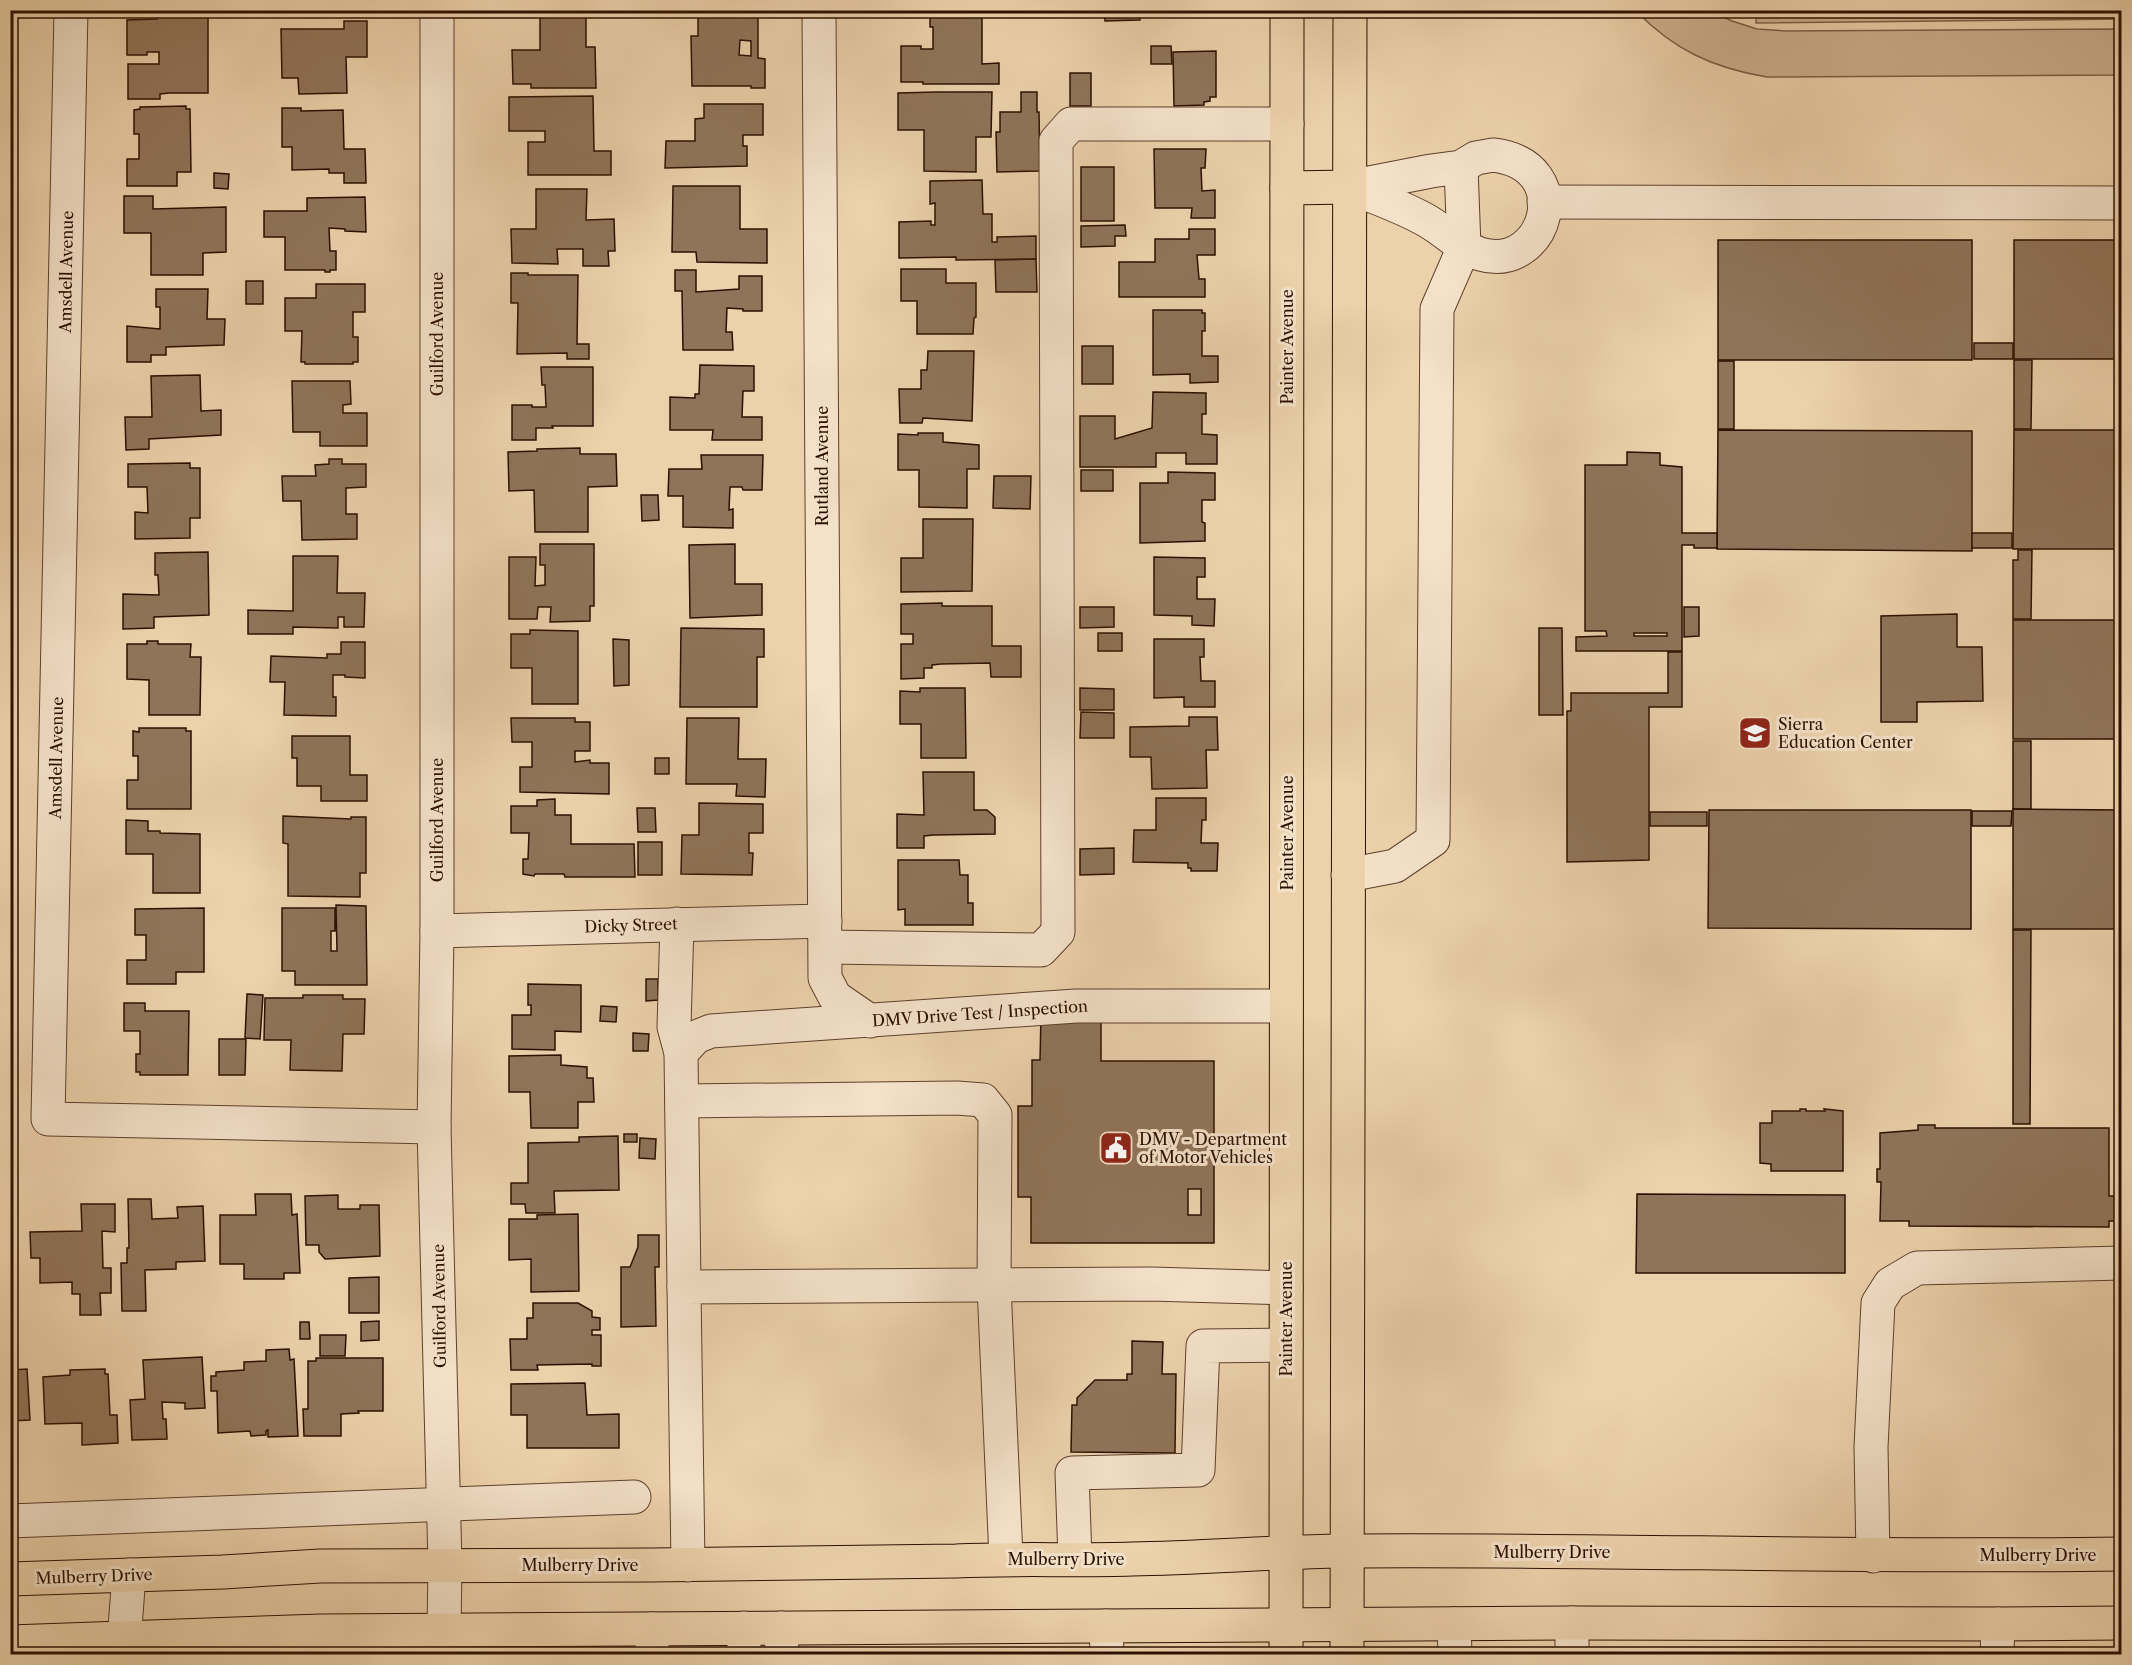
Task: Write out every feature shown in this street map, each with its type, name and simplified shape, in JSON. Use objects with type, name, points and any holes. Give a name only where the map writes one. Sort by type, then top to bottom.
[{"type":"main road","name":"Painter Avenue","points":[[1286,1640],[1287,10]]},
{"type":"main road","points":[[1347,1639],[1350,10]]},
{"type":"main road","points":[[1287,188],[1349,187]]},
{"type":"main road","name":"Mulberry Drive","points":[[10,1579],[320,1566],[688,1565],[956,1561],[1006,1558],[1132,1559],[1347,1551],[1873,1556],[2121,1554]]},
{"type":"main road","points":[[10,1642],[123,1646],[321,1631],[444,1630],[652,1642],[1998,1639],[2121,1623]]},
{"type":"street","name":"Amsdell Avenue","points":[[71,10],[48,1119],[434,1126]]},
{"type":"street","name":"Guilford Avenue","points":[[436,10],[434,1126],[445,1565],[444,1630]]},
{"type":"street","name":"Rutland Avenue","points":[[819,10],[825,978],[835,997],[870,1021]]},
{"type":"street","name":"Dicky Street","points":[[436,931],[677,924],[1041,950],[1058,932],[1056,141],[1071,124],[1287,124]]},
{"type":"street","points":[[1493,155],[1505,156],[1526,165],[1538,178],[1544,194],[1545,212],[1540,228],[1529,242],[1515,252],[1498,256],[1480,254],[1464,247],[1431,223],[1407,210],[1349,187],[1431,171],[1461,168],[1476,158],[1493,155]]},
{"type":"street","points":[[1348,875],[1395,866],[1433,840],[1437,309],[1464,247],[1461,168]]},
{"type":"street","points":[[1544,202],[2121,203]]},
{"type":"street","points":[[677,924],[674,1027],[681,1053],[688,1565]]},
{"type":"street","name":"DMV Drive Test / Inspection","points":[[681,1053],[696,1037],[711,1031],[1076,1005],[1287,1006]]},
{"type":"street","points":[[682,1101],[957,1098],[983,1100],[995,1115],[994,1286],[1006,1558]]},
{"type":"street","points":[[1873,1556],[1872,1447],[1878,1303],[1890,1284],[1917,1268],[2121,1263]]},
{"type":"street","points":[[684,1287],[1151,1284],[1286,1288]]},
{"type":"street","points":[[1075,1559],[1072,1473],[1198,1470],[1203,1346],[1286,1345]]},
{"type":"street","points":[[10,1521],[634,1497]]},
{"type":"street","points":[[123,1646],[129,1575]]},
{"type":"shaded area","points":[[1757,10],[2121,10],[2122,19],[1756,23]]},
{"type":"shaded area","points":[[1636,11],[1710,11],[1757,29],[1787,31],[2121,29],[2121,75],[1767,77],[1729,68],[1680,47],[1650,25]]},
{"type":"building","points":[[698,10],[758,10],[758,58],[765,59],[765,88],[692,86],[691,36],[698,36]],"holes":[[[740,40],[751,41],[751,56],[739,55]]]},
{"type":"building","points":[[930,10],[982,10],[982,64],[999,63],[999,84],[901,82],[901,46],[921,46],[921,49],[933,49]]},
{"type":"building","points":[[1104,10],[1139,10],[1140,20],[1105,21]]},
{"type":"building","points":[[586,11],[586,47],[595,47],[596,88],[531,88],[531,84],[513,84],[512,50],[540,50],[540,12]]},
{"type":"building","points":[[157,15],[208,15],[208,93],[169,93],[160,94],[160,99],[128,99],[128,64],[159,64],[159,52],[147,52],[147,55],[127,55],[127,20],[157,19]]},
{"type":"building","points":[[344,21],[367,21],[367,57],[346,57],[347,93],[299,94],[298,78],[282,78],[281,29],[344,29]]},
{"type":"building","points":[[1151,46],[1171,46],[1172,64],[1151,64]]},
{"type":"building","points":[[1216,51],[1216,97],[1210,97],[1210,101],[1204,102],[1204,105],[1174,106],[1173,52]]},
{"type":"building","points":[[1070,73],[1091,73],[1091,106],[1070,106]]},
{"type":"building","points":[[992,92],[991,137],[976,137],[976,172],[924,171],[924,130],[898,130],[898,93]]},
{"type":"building","points":[[1021,92],[1037,92],[1040,171],[997,172],[996,132],[1000,132],[1000,112],[1021,112]]},
{"type":"building","points":[[593,96],[594,151],[611,151],[611,175],[528,175],[528,142],[545,142],[545,131],[509,131],[509,97]]},
{"type":"building","points":[[704,104],[763,104],[763,135],[743,135],[743,146],[747,146],[747,166],[665,168],[666,141],[695,141],[695,119],[704,118]]},
{"type":"building","points":[[186,106],[186,109],[190,109],[191,172],[177,172],[177,186],[127,186],[127,159],[139,159],[139,134],[134,134],[134,110],[140,107]]},
{"type":"building","points":[[282,108],[301,108],[301,111],[343,110],[344,149],[365,149],[366,183],[344,183],[344,173],[329,173],[329,169],[292,170],[292,147],[282,147]]},
{"type":"building","points":[[1154,149],[1206,149],[1205,168],[1201,168],[1202,191],[1215,190],[1215,218],[1191,218],[1192,208],[1155,208]]},
{"type":"building","points":[[1081,167],[1114,167],[1114,221],[1081,221]]},
{"type":"building","points":[[214,173],[229,174],[228,189],[214,188]]},
{"type":"building","points":[[982,180],[983,214],[992,214],[992,242],[997,242],[997,237],[1036,236],[1036,259],[899,258],[899,222],[931,221],[931,225],[935,225],[935,203],[930,204],[930,181]]},
{"type":"building","points":[[673,186],[740,186],[740,229],[767,229],[767,263],[697,262],[696,252],[672,252]]},
{"type":"building","points":[[536,189],[587,189],[586,220],[614,219],[615,251],[608,251],[609,266],[583,266],[583,249],[557,249],[558,264],[512,263],[511,229],[536,229]]},
{"type":"building","points":[[124,196],[153,196],[153,209],[226,207],[226,252],[203,253],[203,275],[151,275],[151,233],[124,233]]},
{"type":"building","points":[[365,197],[366,232],[329,228],[330,251],[336,251],[336,270],[325,272],[325,270],[285,270],[285,237],[264,237],[264,211],[307,211],[307,198]]},
{"type":"building","points":[[1125,225],[1126,236],[1115,236],[1115,246],[1081,247],[1081,226]]},
{"type":"building","points":[[1189,229],[1215,229],[1215,255],[1197,255],[1199,279],[1205,279],[1205,297],[1119,297],[1119,262],[1155,262],[1155,239],[1189,239]]},
{"type":"building","points":[[1718,240],[1972,240],[1972,360],[1718,360]]},
{"type":"building","points":[[2014,240],[2122,240],[2122,359],[2014,359]]},
{"type":"building","points":[[1036,259],[1037,292],[996,292],[995,260]]},
{"type":"building","points":[[901,269],[946,269],[946,283],[976,283],[976,317],[973,334],[917,334],[917,301],[901,301]]},
{"type":"building","points":[[675,270],[696,270],[696,292],[739,289],[739,276],[762,276],[762,311],[727,308],[726,332],[732,332],[733,350],[683,350],[682,291],[675,291]]},
{"type":"building","points":[[511,273],[578,275],[577,344],[589,344],[589,359],[567,359],[567,353],[517,354],[518,303],[511,303]]},
{"type":"building","points":[[246,281],[263,281],[263,304],[246,304]]},
{"type":"building","points":[[316,284],[365,284],[365,312],[353,312],[353,337],[358,337],[358,362],[353,362],[353,364],[305,364],[301,362],[302,331],[285,331],[285,298],[316,298]]},
{"type":"building","points":[[156,289],[208,289],[207,319],[225,319],[224,345],[166,347],[166,355],[151,355],[151,362],[127,362],[127,326],[160,329],[160,307],[156,307]]},
{"type":"building","points":[[1153,310],[1202,310],[1202,313],[1205,313],[1202,356],[1218,356],[1218,382],[1190,383],[1190,374],[1153,375]]},
{"type":"building","points":[[1974,343],[2013,343],[2013,359],[1974,359]]},
{"type":"building","points":[[1082,346],[1113,346],[1113,384],[1082,384]]},
{"type":"building","points":[[928,351],[974,351],[972,421],[923,418],[922,423],[900,423],[899,389],[921,389],[921,370],[927,370]]},
{"type":"building","points":[[2014,360],[2032,360],[2031,429],[2014,429]]},
{"type":"building","points":[[1718,361],[1734,361],[1734,429],[1718,429]]},
{"type":"building","points":[[700,365],[754,366],[754,391],[743,391],[742,417],[762,417],[762,440],[712,440],[713,430],[670,430],[670,397],[695,398],[695,394],[699,394]]},
{"type":"building","points":[[541,367],[593,367],[593,426],[536,428],[536,440],[512,440],[512,405],[546,407]]},
{"type":"building","points":[[200,375],[201,411],[221,410],[221,435],[149,439],[149,449],[126,450],[125,417],[152,417],[151,376]]},
{"type":"building","points":[[292,381],[350,381],[351,404],[343,405],[343,413],[367,413],[367,446],[320,446],[320,432],[293,432]]},
{"type":"building","points":[[1153,392],[1206,393],[1206,414],[1202,414],[1202,434],[1217,435],[1217,464],[1186,464],[1186,453],[1156,453],[1156,467],[1080,467],[1080,416],[1115,416],[1115,439],[1152,428]]},
{"type":"building","points":[[1718,430],[1972,431],[1972,551],[1717,549]]},
{"type":"building","points":[[2014,430],[2122,430],[2122,549],[2013,549]]},
{"type":"building","points":[[918,433],[943,433],[943,442],[979,445],[979,469],[967,469],[967,508],[919,507],[919,470],[898,470],[898,434],[918,435]]},
{"type":"building","points":[[580,448],[580,454],[616,454],[617,486],[588,487],[588,532],[535,532],[534,490],[509,491],[508,452]]},
{"type":"building","points":[[1627,452],[1660,453],[1660,465],[1682,467],[1682,533],[1717,533],[1717,548],[1694,548],[1694,545],[1682,545],[1682,651],[1576,651],[1576,637],[1607,636],[1606,631],[1585,631],[1585,465],[1627,465]],"holes":[[[1634,633],[1667,633],[1667,636],[1634,636]]]},
{"type":"building","points":[[701,455],[763,455],[762,490],[730,487],[729,510],[733,509],[733,528],[683,527],[683,496],[668,496],[669,469],[702,469]]},
{"type":"building","points":[[329,459],[342,459],[342,464],[366,464],[366,487],[346,488],[346,514],[357,514],[357,539],[302,540],[301,501],[283,501],[282,476],[316,476],[315,465],[329,464]]},
{"type":"building","points":[[190,463],[190,468],[200,468],[200,518],[190,518],[190,538],[135,539],[135,512],[148,513],[147,487],[128,487],[128,464]]},
{"type":"building","points":[[1081,470],[1113,470],[1113,491],[1081,491]]},
{"type":"building","points":[[1168,472],[1215,473],[1215,500],[1202,500],[1205,541],[1140,543],[1140,483],[1168,483]]},
{"type":"building","points":[[994,476],[1031,476],[1030,509],[993,508]]},
{"type":"building","points":[[641,495],[658,495],[659,520],[642,521]]},
{"type":"building","points":[[923,519],[973,519],[972,591],[901,592],[901,558],[923,558]]},
{"type":"building","points":[[1972,533],[2012,533],[2012,548],[1972,548]]},
{"type":"building","points":[[540,544],[594,544],[594,606],[590,606],[590,621],[550,622],[551,607],[538,607],[537,619],[509,619],[509,557],[536,557],[535,586],[545,585],[545,565],[540,565]]},
{"type":"building","points":[[735,544],[735,584],[762,584],[762,615],[690,618],[689,545]]},
{"type":"building","points":[[2018,550],[2032,550],[2031,619],[2013,619],[2013,560],[2018,560]]},
{"type":"building","points":[[208,552],[209,615],[154,617],[154,628],[123,629],[123,594],[159,595],[158,575],[155,575],[155,553]]},
{"type":"building","points":[[293,556],[338,556],[337,593],[365,593],[364,627],[344,627],[344,617],[338,617],[338,628],[293,627],[293,634],[248,634],[248,610],[293,611]]},
{"type":"building","points":[[1154,557],[1205,558],[1205,577],[1197,577],[1197,599],[1215,599],[1214,626],[1192,625],[1192,616],[1154,615]]},
{"type":"building","points":[[942,603],[942,606],[992,606],[992,646],[1021,646],[1021,677],[991,677],[990,663],[932,665],[932,668],[924,668],[924,678],[901,679],[901,644],[913,644],[913,634],[901,634],[901,604]]},
{"type":"building","points":[[1080,607],[1114,607],[1114,627],[1080,628]]},
{"type":"building","points":[[1684,607],[1699,607],[1699,636],[1684,637]]},
{"type":"building","points":[[1957,614],[1957,647],[1982,647],[1983,701],[1917,702],[1917,722],[1881,722],[1881,616]]},
{"type":"building","points":[[2013,620],[2122,620],[2122,739],[2013,739]]},
{"type":"building","points":[[681,628],[764,629],[764,657],[757,657],[757,707],[680,707]]},
{"type":"building","points":[[1539,628],[1562,628],[1563,715],[1539,715]]},
{"type":"building","points":[[530,630],[578,631],[578,704],[532,704],[532,668],[511,668],[511,634],[530,634]]},
{"type":"building","points":[[1098,633],[1122,633],[1122,651],[1098,651]]},
{"type":"building","points":[[613,639],[629,640],[629,685],[614,686]]},
{"type":"building","points":[[1154,639],[1204,639],[1204,657],[1200,657],[1201,681],[1215,681],[1215,707],[1184,707],[1184,697],[1154,698]]},
{"type":"building","points":[[147,641],[158,641],[158,644],[191,644],[190,657],[201,657],[200,715],[149,715],[149,680],[127,679],[127,644],[147,644]]},
{"type":"building","points":[[341,642],[365,642],[365,678],[333,675],[336,716],[284,715],[285,682],[270,682],[271,656],[327,658],[327,654],[341,654]]},
{"type":"building","points":[[1668,652],[1682,652],[1682,707],[1649,707],[1649,860],[1567,862],[1567,711],[1571,711],[1571,693],[1668,693]]},
{"type":"building","points":[[920,688],[965,688],[966,758],[921,758],[921,724],[900,724],[900,691],[920,692]]},
{"type":"building","points":[[1080,688],[1114,689],[1114,710],[1080,710]]},
{"type":"building","points":[[1081,712],[1114,713],[1114,738],[1080,738]]},
{"type":"building","points":[[1189,717],[1217,717],[1218,750],[1206,750],[1207,788],[1152,789],[1151,757],[1130,757],[1130,727],[1189,726]]},
{"type":"building","points":[[511,718],[575,718],[575,722],[590,722],[590,751],[575,751],[575,762],[590,760],[590,763],[609,763],[609,794],[520,792],[520,767],[532,767],[532,742],[512,742]]},
{"type":"building","points":[[687,718],[739,718],[738,759],[766,759],[765,797],[736,796],[737,784],[686,784]]},
{"type":"building","points":[[139,728],[186,728],[186,731],[191,731],[191,809],[127,809],[127,780],[138,780],[138,756],[133,756],[133,731],[139,732]]},
{"type":"building","points":[[292,736],[350,736],[350,775],[367,775],[367,801],[321,801],[321,786],[297,786],[297,758],[292,758]]},
{"type":"building","points":[[2013,741],[2031,741],[2031,809],[2013,809]]},
{"type":"building","points":[[655,758],[669,758],[669,774],[655,774]]},
{"type":"building","points":[[923,772],[974,772],[974,810],[987,810],[995,817],[995,834],[924,836],[924,848],[897,848],[897,814],[924,815]]},
{"type":"building","points":[[1156,798],[1206,798],[1206,820],[1202,820],[1201,843],[1218,843],[1217,871],[1191,871],[1188,863],[1133,862],[1134,830],[1156,830]]},
{"type":"building","points":[[555,799],[555,815],[571,815],[571,844],[634,844],[635,877],[565,877],[564,874],[535,874],[534,876],[523,874],[523,859],[528,859],[529,833],[511,833],[511,806],[537,806],[537,800]]},
{"type":"building","points":[[699,803],[763,804],[763,833],[749,833],[749,853],[753,853],[752,875],[681,874],[682,835],[699,835]]},
{"type":"building","points":[[637,808],[655,808],[656,832],[638,832]]},
{"type":"building","points":[[2013,809],[2122,810],[2122,929],[2013,929]]},
{"type":"building","points":[[1709,810],[1971,810],[1971,929],[1708,928]]},
{"type":"building","points":[[1972,811],[2012,811],[2011,826],[1972,826]]},
{"type":"building","points":[[1650,812],[1707,812],[1707,826],[1650,826]]},
{"type":"building","points":[[283,816],[351,819],[351,817],[366,817],[366,873],[360,873],[360,897],[288,896],[288,844],[283,843]]},
{"type":"building","points":[[126,820],[148,821],[148,831],[200,834],[200,893],[153,893],[153,854],[126,854]]},
{"type":"building","points":[[638,842],[662,842],[662,875],[638,875]]},
{"type":"building","points":[[1114,848],[1114,874],[1080,875],[1080,849]]},
{"type":"building","points":[[898,860],[959,860],[960,875],[968,875],[968,903],[973,903],[973,925],[905,925],[905,909],[898,910]]},
{"type":"building","points":[[336,905],[366,906],[367,985],[295,985],[295,971],[282,971],[282,908],[335,908],[335,931],[331,931],[331,951],[337,951]]},
{"type":"building","points":[[204,908],[204,972],[176,972],[176,984],[127,984],[127,960],[146,960],[146,935],[135,935],[135,909]]},
{"type":"building","points":[[2013,930],[2031,930],[2030,1124],[2013,1124]]},
{"type":"building","points":[[646,979],[658,979],[658,1000],[646,1001]]},
{"type":"building","points":[[528,984],[581,985],[581,1032],[555,1031],[555,1050],[512,1049],[512,1015],[531,1015],[531,1005],[528,1005]]},
{"type":"building","points":[[247,994],[263,995],[260,1039],[245,1038]]},
{"type":"building","points":[[303,995],[343,995],[343,999],[365,999],[364,1034],[343,1034],[342,1071],[290,1070],[291,1040],[264,1040],[265,998],[303,998]]},
{"type":"building","points":[[124,1003],[145,1003],[145,1011],[189,1011],[188,1075],[140,1075],[140,1072],[136,1072],[136,1054],[140,1054],[140,1031],[124,1031]]},
{"type":"building","points":[[601,1006],[617,1007],[616,1022],[600,1021]]},
{"type":"building","name":"DMV - Department of Motor Vehicles","points":[[1041,1016],[1101,1016],[1101,1061],[1214,1061],[1214,1243],[1031,1243],[1031,1197],[1018,1197],[1018,1106],[1032,1106],[1032,1060],[1040,1060]],"holes":[[[1188,1189],[1201,1189],[1201,1215],[1188,1215]]]},
{"type":"building","points":[[633,1033],[649,1034],[648,1051],[633,1051]]},
{"type":"building","points":[[219,1039],[246,1039],[245,1075],[219,1075]]},
{"type":"building","points":[[561,1055],[561,1065],[587,1067],[587,1078],[593,1078],[594,1102],[578,1102],[578,1128],[531,1128],[530,1092],[509,1092],[509,1056]]},
{"type":"building","points":[[1800,1109],[1843,1111],[1843,1171],[1771,1171],[1771,1164],[1760,1163],[1760,1123],[1772,1123],[1772,1111],[1800,1111]]},
{"type":"building","points":[[1918,1125],[1935,1125],[1935,1128],[2109,1128],[2109,1196],[2118,1196],[2118,1221],[2109,1221],[2109,1227],[1909,1226],[1909,1221],[1880,1221],[1881,1182],[1877,1182],[1877,1169],[1880,1169],[1880,1133],[1918,1130]]},
{"type":"building","points":[[624,1134],[637,1134],[637,1142],[624,1142]]},
{"type":"building","points":[[618,1136],[619,1190],[554,1191],[555,1213],[526,1213],[525,1204],[511,1204],[511,1183],[528,1183],[528,1143],[579,1142],[579,1137]]},
{"type":"building","points":[[640,1138],[656,1139],[655,1159],[639,1158]]},
{"type":"building","points":[[255,1194],[291,1194],[292,1215],[297,1214],[300,1273],[284,1273],[284,1279],[244,1279],[244,1264],[220,1264],[220,1215],[256,1215]]},
{"type":"building","points":[[1637,1194],[1845,1195],[1845,1273],[1636,1273]]},
{"type":"building","points":[[338,1195],[338,1209],[360,1209],[360,1205],[379,1205],[380,1256],[325,1259],[319,1252],[319,1245],[306,1245],[305,1196]]},
{"type":"building","points":[[128,1199],[151,1199],[152,1219],[178,1218],[177,1207],[203,1206],[205,1261],[176,1262],[176,1269],[145,1270],[146,1311],[122,1311],[121,1263],[127,1263],[127,1248],[129,1248]]},
{"type":"building","points":[[81,1204],[115,1204],[115,1232],[102,1231],[103,1268],[111,1268],[111,1293],[100,1293],[101,1315],[80,1315],[80,1294],[72,1294],[72,1282],[40,1283],[40,1258],[31,1258],[30,1232],[82,1231]]},
{"type":"building","points":[[578,1214],[579,1291],[531,1292],[531,1259],[509,1260],[509,1219],[537,1219],[537,1215]]},
{"type":"building","points":[[638,1235],[659,1235],[659,1267],[655,1267],[656,1326],[621,1327],[621,1267],[630,1267],[638,1247]]},
{"type":"building","points":[[379,1277],[379,1313],[349,1313],[349,1278]]},
{"type":"building","points":[[533,1303],[578,1303],[592,1311],[592,1317],[600,1318],[600,1330],[592,1330],[592,1335],[601,1335],[601,1366],[592,1366],[592,1364],[537,1365],[538,1370],[511,1370],[510,1339],[527,1339],[527,1318],[533,1318]]},
{"type":"building","points":[[379,1321],[379,1340],[361,1341],[361,1322]]},
{"type":"building","points":[[300,1322],[309,1322],[310,1339],[300,1339]]},
{"type":"building","points":[[320,1335],[346,1335],[345,1356],[320,1356]]},
{"type":"building","points":[[1132,1341],[1163,1342],[1162,1374],[1176,1374],[1175,1453],[1071,1452],[1072,1405],[1077,1405],[1077,1398],[1095,1380],[1127,1380],[1127,1374],[1132,1374]]},
{"type":"building","points":[[289,1349],[290,1360],[294,1359],[298,1436],[268,1437],[268,1430],[266,1435],[251,1436],[250,1431],[218,1433],[217,1391],[211,1391],[211,1376],[216,1376],[216,1372],[244,1370],[244,1362],[266,1361],[266,1350]]},
{"type":"building","points":[[202,1357],[205,1408],[185,1409],[185,1403],[162,1402],[167,1439],[132,1440],[130,1400],[145,1399],[143,1360]]},
{"type":"building","points":[[316,1358],[383,1358],[383,1411],[341,1414],[341,1436],[304,1436],[303,1409],[308,1409],[308,1361],[316,1361]]},
{"type":"building","points":[[27,1369],[30,1420],[10,1421],[10,1370]]},
{"type":"building","points":[[105,1369],[105,1374],[108,1374],[110,1415],[117,1415],[118,1443],[82,1445],[82,1423],[45,1424],[43,1377],[70,1375],[70,1370]]},
{"type":"building","points":[[585,1383],[587,1415],[619,1414],[619,1448],[527,1448],[527,1415],[511,1415],[511,1384]]},
{"type":"place","name":"Sierra Education Center","points":[[1755,733]]},
{"type":"place","name":"DMV - Department of Motor Vehicles","points":[[1116,1148]]}]
